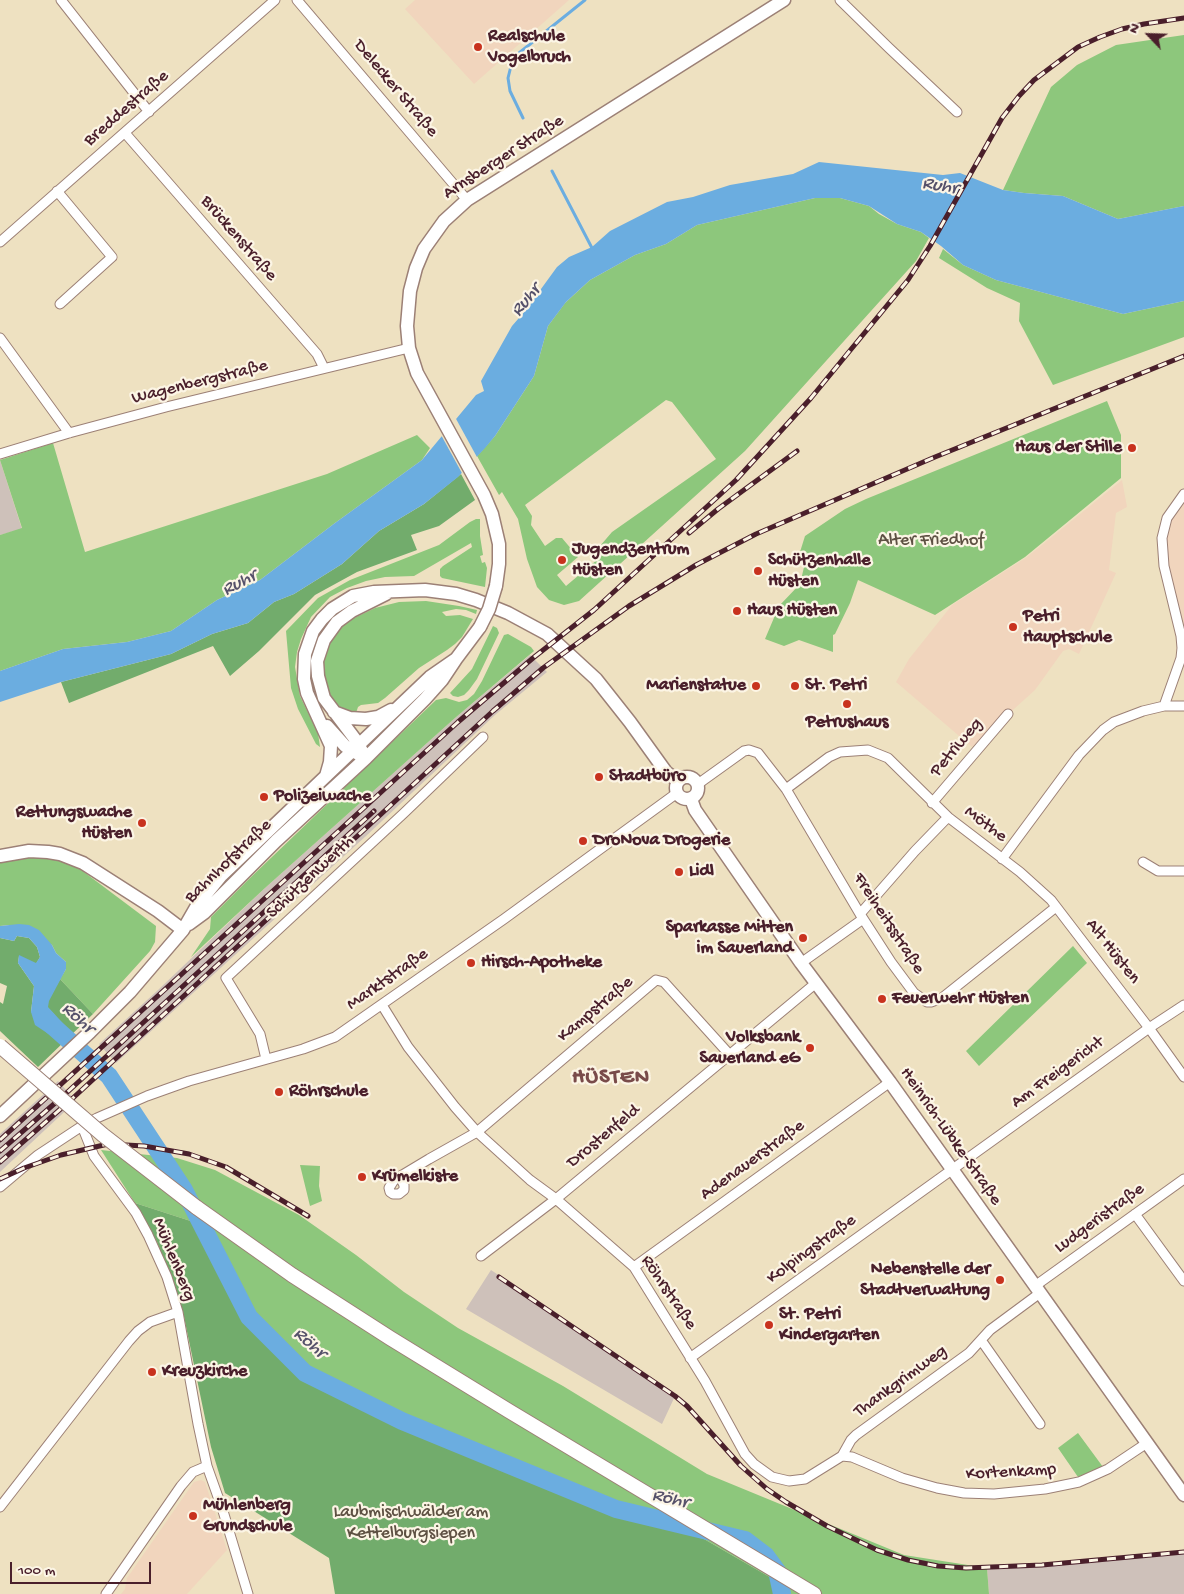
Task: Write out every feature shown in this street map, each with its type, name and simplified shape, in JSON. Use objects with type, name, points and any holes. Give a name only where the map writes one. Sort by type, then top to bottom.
[{"type":"main road","points":[[0,1046],[103,1136],[222,1227],[292,1275],[509,1411],[814,1594]]},
{"type":"street","points":[[61,0],[149,112]]},
{"type":"street","name":"Breddestraße","points":[[0,242],[275,0]]},
{"type":"street","name":"Delecker Straße","points":[[297,0],[467,200]]},
{"type":"street","name":"Arnsberger Straße","points":[[366,758],[437,687],[480,627],[489,609],[496,586],[499,564],[498,544],[492,514],[484,495],[417,373],[409,348],[407,326],[410,291],[420,258],[437,229],[449,215],[467,200],[784,0]]},
{"type":"street","points":[[840,0],[957,112]]},
{"type":"street","name":"Brückenstraße","points":[[125,133],[317,354],[324,368]]},
{"type":"street","points":[[57,191],[112,257],[60,304]]},
{"type":"street","points":[[0,338],[69,433]]},
{"type":"street","name":"Wagenbergstraße","points":[[0,454],[69,433],[409,348]]},
{"type":"street","points":[[1164,706],[1180,658],[1182,636],[1164,566],[1162,538],[1169,513],[1184,494]]},
{"type":"street","points":[[325,778],[330,762],[331,746],[307,693],[304,673],[305,654],[313,631],[327,613],[345,600],[364,594],[425,590],[456,594],[508,613],[547,634],[596,679],[678,787],[683,798],[691,798],[698,791],[698,784],[694,779],[687,776],[678,787]]},
{"type":"street","points":[[366,758],[356,749],[324,698],[318,676],[318,661],[321,645],[329,631],[343,617],[391,592]]},
{"type":"street","name":"Arnsberger Straße","points":[[356,749],[439,670],[456,659]]},
{"type":"street","name":"Arnsberger Straße","points":[[334,712],[350,718],[366,719],[384,714],[400,706]]},
{"type":"street","name":"Möthe","points":[[786,788],[834,754],[868,750],[888,758],[932,803],[1002,858],[1079,756],[1098,734],[1120,720],[1143,711],[1164,706],[1184,706]]},
{"type":"street","name":"Petriweg","points":[[932,803],[1008,714]]},
{"type":"street","points":[[319,717],[345,746],[356,749]]},
{"type":"street","name":"Schützenwerth","points":[[266,1059],[260,1034],[226,978],[483,737]]},
{"type":"street","name":"Bahnhofstraße","points":[[183,930],[198,904],[220,876],[356,749]]},
{"type":"street","name":"Freiheitsstraße","points":[[698,784],[744,752],[754,750],[762,757],[786,788],[861,916],[891,962],[919,998],[927,1002],[942,998],[1056,906]]},
{"type":"street","name":"Bahnhofstraße","points":[[0,1116],[130,992],[183,930],[204,913],[270,846],[366,758]]},
{"type":"street","name":"Marktstraße","points":[[0,1186],[38,1155],[97,1118],[147,1096],[189,1081],[304,1049],[328,1040],[382,1005],[678,787]]},
{"type":"street","name":"Heinrich-Lübke-Straße","points":[[691,798],[695,810],[801,963],[890,1082],[1184,1495]]},
{"type":"street","points":[[801,963],[861,916],[915,851],[948,817]]},
{"type":"street","points":[[0,856],[29,851],[48,852],[60,854],[83,863],[158,911],[183,930]]},
{"type":"street","name":"Alt Hüsten","points":[[1002,858],[1056,906],[1184,1077]]},
{"type":"street","points":[[1143,862],[1158,871],[1184,871]]},
{"type":"street","name":"Kampstraße","points":[[477,1132],[656,980],[664,982],[729,1054]]},
{"type":"street","name":"Drostenfeld","points":[[481,1256],[556,1198],[816,983]]},
{"type":"street","name":"Röhrstraße","points":[[382,1005],[408,1047],[477,1132],[530,1180],[556,1198],[634,1267],[690,1358],[745,1454],[762,1471],[776,1479]]},
{"type":"street","name":"Am Freigericht","points":[[952,1170],[1149,1028],[1184,1005]]},
{"type":"street","name":"Adenauerstraße","points":[[634,1267],[890,1082]]},
{"type":"street","name":"Mühlenberg","points":[[82,1126],[94,1156],[136,1213],[167,1276],[178,1312],[207,1466],[223,1511],[248,1594]]},
{"type":"street","points":[[400,1176],[477,1132]]},
{"type":"street","name":"Kolpingstraße","points":[[690,1358],[952,1170]]},
{"type":"street","name":"Ludgeristraße","points":[[1037,1290],[1135,1214],[1184,1179]]},
{"type":"street","points":[[1135,1214],[1184,1281]]},
{"type":"street","name":"Thankgrimweg","points":[[776,1479],[794,1481],[805,1479],[842,1456],[856,1435],[969,1353],[990,1330],[1037,1290]]},
{"type":"street","points":[[0,1507],[133,1336],[150,1322],[178,1312]]},
{"type":"street","points":[[981,1340],[1040,1424]]},
{"type":"street","name":"Kortenkamp","points":[[842,1456],[852,1457],[902,1478],[937,1488],[964,1493],[994,1494],[1032,1491],[1073,1484],[1108,1469],[1147,1443]]},
{"type":"street","points":[[106,1594],[181,1486],[193,1472],[207,1466]]},
{"type":"shaded area","name":"Realschule Vogelbruch","points":[[415,0],[569,0],[474,84],[405,9]]},
{"type":"shaded area","points":[[0,460],[22,529],[0,535]]},
{"type":"shaded area","name":"Petri Hauptschule","points":[[1122,480],[1127,507],[1116,513],[1109,570],[1116,573],[1079,654],[1069,649],[1063,651],[1035,690],[972,747],[896,682],[909,659],[952,605],[1027,557]]},
{"type":"shaded area","points":[[1184,498],[1184,630],[1166,560],[1166,539],[1170,518]]},
{"type":"shaded area","points":[[530,655],[547,672],[495,715],[366,836],[116,1063],[99,1044],[265,888],[455,718]]},
{"type":"shaded area","points":[[58,1081],[76,1101],[0,1172],[0,1134]]},
{"type":"shaded area","points":[[491,1270],[676,1394],[662,1424],[466,1309]]},
{"type":"shaded area","name":"Mühlenberg Grundschule","points":[[201,1480],[205,1482],[227,1550],[187,1594],[121,1594],[125,1589],[127,1578],[194,1482]]},
{"type":"shaded area","points":[[1184,1553],[1184,1594],[989,1594],[987,1568]]},
{"type":"green space","points":[[1184,35],[1184,206],[1118,219],[1063,196],[1003,190],[1051,87],[1077,65],[1116,45]]},
{"type":"green space","points":[[815,198],[840,198],[869,206],[897,224],[921,232],[929,238],[916,261],[745,451],[579,601],[564,605],[549,600],[537,587],[527,559],[518,519],[502,492],[499,495],[477,456],[495,436],[534,376],[548,326],[565,303],[590,280],[635,255],[666,244],[697,225]],"holes":[[[666,400],[672,402],[716,459],[612,532],[594,553],[598,559],[566,586],[557,575],[578,557],[562,538],[556,538],[545,546],[531,525],[532,516],[525,505]]]},
{"type":"green space","points":[[943,249],[963,265],[996,280],[1123,314],[1184,301],[1184,337],[1053,385],[1019,321],[1020,303],[987,288],[939,258]]},
{"type":"green space","name":"Alter Friedhof","points":[[1107,401],[1121,435],[1121,478],[1025,557],[935,615],[858,580],[850,603],[833,635],[833,652],[799,640],[784,646],[765,639],[779,606],[800,584],[805,563],[800,552],[805,536],[845,509],[866,499]]},
{"type":"green space","points":[[417,435],[430,448],[422,460],[260,580],[217,600],[171,631],[127,642],[63,649],[0,671],[0,535],[22,528],[0,460],[53,443],[85,552],[327,474]]},
{"type":"green space","points":[[461,474],[475,500],[439,526],[411,535],[417,550],[357,572],[315,595],[259,651],[230,676],[213,646],[69,703],[61,682],[171,654],[212,634],[248,623],[274,602],[294,594],[342,564],[379,531],[424,504]]},
{"type":"green space","points":[[476,519],[480,519],[483,555],[480,556],[482,563],[485,562],[487,568],[485,587],[440,576],[440,569],[472,547],[471,543],[414,576],[385,577],[347,588],[330,597],[311,617],[301,639],[295,667],[300,696],[318,733],[320,747],[316,744],[298,709],[291,688],[286,631],[318,598],[350,580],[439,545]]},
{"type":"green space","points":[[426,601],[477,610],[476,614],[456,609],[442,612],[446,616],[460,615],[473,619],[462,637],[455,644],[419,668],[378,703],[361,705],[356,713],[338,707],[326,690],[323,665],[326,647],[336,631],[350,620],[375,608],[399,602]]},
{"type":"green space","points":[[493,626],[497,628],[499,633],[477,679],[464,695],[453,696],[450,693],[472,669]]},
{"type":"green space","points":[[508,634],[531,647],[534,651],[455,718],[191,957],[210,929],[211,917],[436,700],[446,698],[459,702],[467,700],[474,694],[504,635]]},
{"type":"green space","points":[[27,857],[46,858],[80,869],[156,926],[155,942],[150,951],[93,1014],[60,979],[66,969],[66,962],[56,953],[52,945],[9,925],[0,926],[0,861]]},
{"type":"green space","points":[[17,936],[29,938],[37,947],[40,957],[36,964],[19,956],[18,963],[34,986],[31,1012],[70,1032],[48,1008],[48,1001],[60,979],[93,1014],[38,1067],[0,1031],[0,1002],[3,1004],[7,986],[0,983],[0,938],[14,941]]},
{"type":"green space","points":[[1073,946],[1087,963],[979,1066],[966,1051]]},
{"type":"green space","points":[[101,1150],[177,1158],[215,1170],[299,1215],[404,1292],[458,1328],[563,1386],[707,1474],[904,1555],[987,1568],[989,1594],[789,1594],[780,1583],[685,1528],[615,1512],[402,1424],[303,1374],[246,1318],[206,1226],[135,1203]]},
{"type":"green space","points":[[300,1165],[320,1166],[319,1186],[322,1201],[310,1206]]},
{"type":"green space","name":"Laubmischwälder am Kettelburgsiepen","points":[[135,1203],[206,1226],[246,1318],[303,1374],[402,1424],[615,1512],[685,1528],[780,1583],[789,1594],[335,1594],[329,1558],[225,1493],[211,1447],[183,1312],[157,1242]]},
{"type":"green space","points":[[1078,1433],[1103,1467],[1078,1477],[1058,1448]]},
{"type":"water","name":"Ruhr","points":[[819,162],[943,175],[960,173],[1003,190],[1063,196],[1118,219],[1184,206],[1184,301],[1123,314],[996,280],[963,265],[921,232],[897,224],[869,206],[840,198],[815,198],[697,225],[666,244],[635,255],[590,280],[566,302],[548,326],[534,376],[495,436],[485,448],[458,477],[424,504],[379,531],[342,564],[294,594],[274,602],[248,623],[212,634],[171,654],[61,682],[0,702],[0,671],[63,649],[127,642],[171,631],[217,600],[260,580],[422,460],[476,395],[484,391],[481,381],[512,326],[557,267],[569,257],[592,247],[610,231],[667,202],[693,197],[730,185],[793,174]]},
{"type":"water","points":[[29,925],[39,930],[52,945],[56,953],[66,962],[66,969],[49,1001],[48,1007],[71,1032],[59,1041],[35,1025],[31,1012],[34,986],[18,963],[19,955],[36,963],[40,957],[37,947],[29,938],[17,936],[14,941],[0,938],[0,926]]},
{"type":"pier","points":[[455,417],[478,459],[463,475],[440,433]]},
{"type":"waterway","points":[[523,118],[510,91],[508,78],[511,66],[519,53],[585,0]]},
{"type":"waterway","points":[[552,171],[593,250]]},
{"type":"waterway","name":"Röhr","points":[[47,1021],[109,1076],[184,1190],[249,1317],[305,1373],[402,1421],[616,1509],[745,1540],[766,1556],[777,1571],[782,1594]]},
{"type":"railway","points":[[0,1140],[458,722],[533,658],[594,610],[736,480],[811,398],[908,280],[930,246],[1002,118],[1034,80],[1078,47],[1100,37],[1144,24],[1184,18]]},
{"type":"railway","points":[[0,1162],[73,1098],[493,711],[543,668],[629,606],[696,565],[756,534],[935,457],[1184,356]]},
{"type":"railway","points":[[689,533],[718,509],[797,451]]},
{"type":"railway","points":[[0,1151],[62,1097],[374,811]]},
{"type":"railway","points":[[0,1179],[61,1155],[108,1144],[144,1146],[189,1154],[226,1167],[308,1216]]},
{"type":"railway","points":[[499,1277],[675,1396],[687,1406],[741,1466],[767,1489],[827,1526],[877,1550],[908,1560],[938,1566],[966,1568],[1042,1565],[1184,1552]]},
{"type":"place","name":"Realschule Vogelbruch","points":[[478,47]]},
{"type":"place","name":"Haus der Stille","points":[[1132,448]]},
{"type":"place","name":"Jugendzentrum Hüsten","points":[[562,560]]},
{"type":"place","name":"Schützenhalle Hüsten","points":[[758,571]]},
{"type":"place","name":"Haus Hüsten","points":[[737,611]]},
{"type":"place","name":"Petri Hauptschule","points":[[1013,627]]},
{"type":"place","name":"Marienstatue","points":[[756,686]]},
{"type":"place","name":"St. Petri","points":[[795,686]]},
{"type":"place","name":"Petrushaus","points":[[847,704]]},
{"type":"place","name":"Stadtbüro","points":[[599,777]]},
{"type":"place","name":"Polizeiwache","points":[[264,797]]},
{"type":"place","name":"Rettungswache Hüsten","points":[[142,823]]},
{"type":"place","name":"DroNova Drogerie","points":[[583,841]]},
{"type":"place","name":"Lidl","points":[[679,872]]},
{"type":"place","name":"Sparkasse Mitten im Sauerland","points":[[803,938]]},
{"type":"place","name":"Hirsch-Apotheke","points":[[471,963]]},
{"type":"place","name":"Feuerwehr Hüsten","points":[[882,999]]},
{"type":"place","name":"Volksbank Sauerland eG","points":[[810,1048]]},
{"type":"place","name":"Röhrschule","points":[[279,1092]]},
{"type":"place","name":"Krümelkiste","points":[[362,1177]]},
{"type":"place","name":"Nebenstelle der Stadtverwaltung","points":[[1000,1280]]},
{"type":"place","name":"St. Petri Kindergarten","points":[[769,1325]]},
{"type":"place","name":"Kreuzkirche","points":[[152,1372]]},
{"type":"place","name":"Mühlenberg Grundschule","points":[[193,1516]]},
{"type":"district","name":"HÜSTEN","points":[[611,1079]]}]
